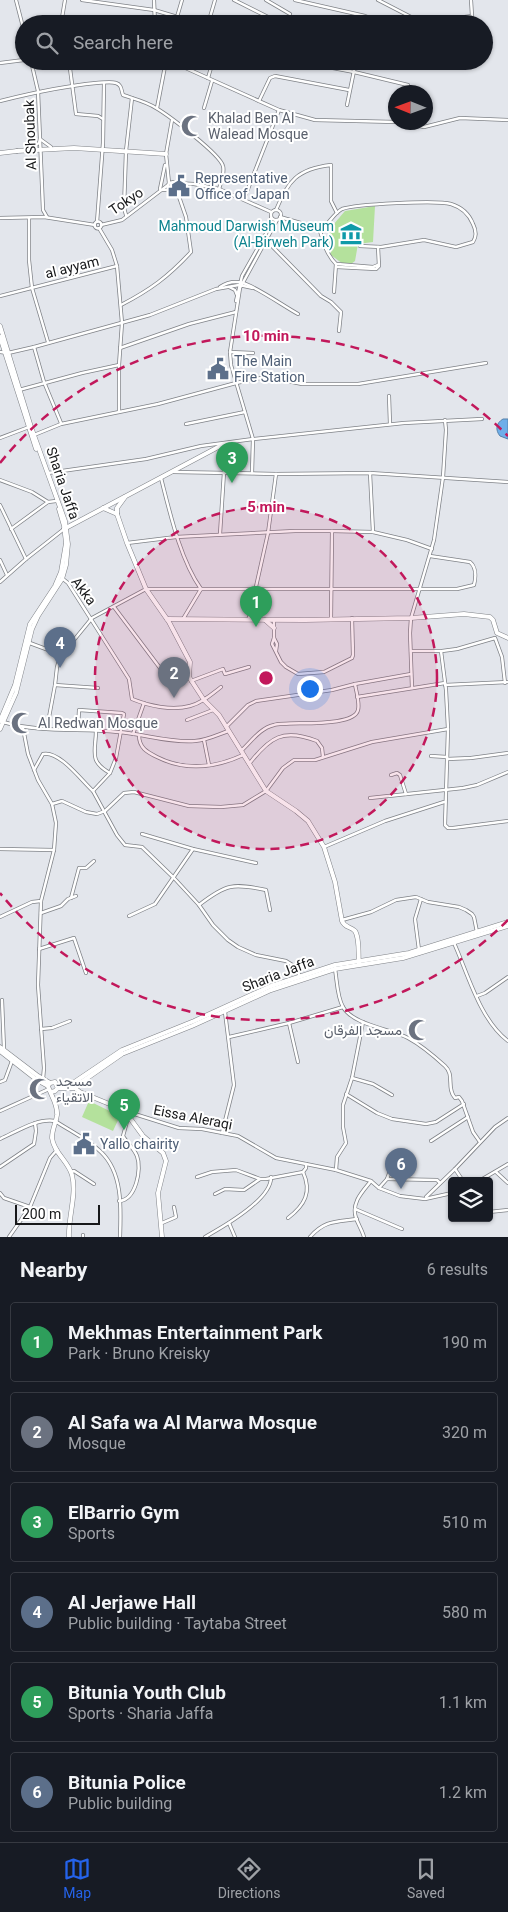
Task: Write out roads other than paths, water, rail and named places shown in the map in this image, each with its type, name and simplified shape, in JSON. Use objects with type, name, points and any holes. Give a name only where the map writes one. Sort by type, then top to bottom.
[{"type":"street","points":[[16,0],[20,15]]},
{"type":"street","points":[[62,15],[65,0]]},
{"type":"street","points":[[82,0],[154,10],[170,15]]},
{"type":"street","points":[[154,0],[154,15]]},
{"type":"street","points":[[178,15],[182,0]]},
{"type":"street","points":[[211,15],[215,0]]},
{"type":"street","points":[[234,0],[264,15]]},
{"type":"street","points":[[266,0],[290,14]]},
{"type":"street","points":[[295,0],[361,15]]},
{"type":"street","points":[[378,0],[407,15]]},
{"type":"street","points":[[471,0],[472,15]]},
{"type":"street","points":[[0,63],[15,61]]},
{"type":"street","name":"Al Shoubak","points":[[33,70],[38,91],[41,148],[43,210],[40,218]]},
{"type":"street","points":[[70,70],[76,114],[98,116],[104,120]]},
{"type":"street","points":[[157,108],[164,70]]},
{"type":"street","points":[[190,70],[279,110],[315,120],[388,122]]},
{"type":"street","points":[[208,78],[210,70]]},
{"type":"street","points":[[343,70],[408,85]]},
{"type":"street","points":[[347,105],[354,72]]},
{"type":"street","points":[[259,101],[270,78],[275,76],[349,90]]},
{"type":"street","points":[[204,108],[212,81]]},
{"type":"street","points":[[0,101],[38,91],[104,82],[117,83],[121,86],[123,95],[157,108],[203,143],[222,162],[224,172],[219,189]]},
{"type":"street","points":[[104,82],[104,120],[97,222],[114,254],[117,266],[122,323],[118,365],[119,411]]},
{"type":"street","points":[[126,215],[124,208],[126,151],[132,98]]},
{"type":"street","points":[[244,200],[279,110]]},
{"type":"street","points":[[433,125],[460,118],[508,120]]},
{"type":"street","points":[[172,120],[166,161],[170,190],[178,196]]},
{"type":"street","points":[[31,148],[39,143],[40,139],[50,147]]},
{"type":"street","points":[[0,154],[50,147],[166,154]]},
{"type":"street","points":[[17,151],[31,148],[74,148]]},
{"type":"street","points":[[23,150],[36,151],[41,156]]},
{"type":"street","points":[[166,161],[160,190],[170,190],[180,183]]},
{"type":"street","points":[[168,184],[175,182],[219,189],[271,212],[276,210],[289,182],[310,169],[330,165],[331,201],[337,213]]},
{"type":"street","points":[[121,305],[143,294],[171,274],[191,252],[186,217],[175,182],[168,175]]},
{"type":"street","name":"Tokyo","points":[[100,227],[118,222],[168,184]]},
{"type":"street","points":[[320,231],[342,209],[372,205],[448,203],[467,213],[475,229],[475,239],[470,244],[464,246],[450,246],[424,240],[378,247],[360,246]]},
{"type":"street","name":"Al Shoubak","points":[[43,210],[47,218]]},
{"type":"street","points":[[276,210],[280,212],[280,217]]},
{"type":"street","points":[[236,312],[240,284],[268,230],[272,218],[271,212]]},
{"type":"street","points":[[4,352],[34,347],[150,315],[230,283],[244,276],[280,217]]},
{"type":"street","points":[[280,217],[320,231],[326,250],[336,266],[334,292]]},
{"type":"street","points":[[0,218],[47,218],[94,225],[96,228],[100,227]]},
{"type":"street","points":[[29,218],[29,260],[32,288],[48,342]]},
{"type":"street","points":[[272,218],[277,220]]},
{"type":"street","points":[[94,225],[97,222]]},
{"type":"street","points":[[266,240],[321,296],[337,307],[341,312],[339,331]]},
{"type":"street","points":[[336,266],[374,267],[379,264],[378,247]]},
{"type":"street","name":"al ayyam","points":[[0,296],[117,266]]},
{"type":"street","points":[[244,276],[249,286]]},
{"type":"street","points":[[230,283],[249,286],[298,314]]},
{"type":"street","points":[[216,289],[240,284]]},
{"type":"street","points":[[240,284],[230,352],[236,382],[253,439],[252,473]]},
{"type":"street","points":[[240,292],[249,286]]},
{"type":"street","points":[[227,287],[234,289],[237,296]]},
{"type":"street","points":[[120,348],[189,324],[236,312]]},
{"type":"street","name":"Sharia Jaffa","points":[[0,326],[4,352],[19,390],[30,427],[48,473],[66,528],[68,555],[61,578],[38,616],[26,642],[18,687],[1,721],[0,729]]},
{"type":"street","name":"Sharia Jaffa","points":[[0,337],[66,528]]},
{"type":"street","points":[[34,347],[44,382],[61,424]]},
{"type":"street","points":[[230,352],[253,353]]},
{"type":"street","points":[[34,435],[61,424],[158,404],[236,382],[261,378],[278,378],[302,384],[358,384],[486,363]]},
{"type":"street","points":[[19,390],[44,382],[118,365]]},
{"type":"street","points":[[389,396],[390,425]]},
{"type":"street","points":[[186,424],[245,412]]},
{"type":"street","points":[[48,473],[146,459],[200,446],[222,445],[253,439],[445,420],[482,419]]},
{"type":"street","points":[[412,688],[410,633],[412,618],[432,548],[443,478],[445,420]]},
{"type":"street","points":[[0,438],[30,427]]},
{"type":"street","points":[[0,582],[26,558],[66,528],[222,445]]},
{"type":"street","points":[[173,472],[370,473],[508,482]]},
{"type":"street","points":[[220,534],[224,472]]},
{"type":"street","points":[[370,473],[373,532]]},
{"type":"street","points":[[249,618],[268,533],[276,474]]},
{"type":"street","points":[[162,478],[176,537],[191,570],[202,588]]},
{"type":"street","points":[[0,480],[32,492],[48,502]]},
{"type":"street","points":[[125,497],[117,508],[117,514],[126,543],[146,588],[170,624],[190,662],[189,677],[191,681],[227,729],[266,791],[308,821],[324,847],[335,882],[344,926],[356,933],[359,962]]},
{"type":"street","points":[[11,529],[48,502],[56,501]]},
{"type":"street","points":[[0,505],[26,558]]},
{"type":"street","points":[[104,508],[117,514]]},
{"type":"street","points":[[126,543],[220,534],[332,531],[373,532],[432,548]]},
{"type":"street","points":[[331,618],[332,531]]},
{"type":"street","points":[[47,728],[60,657],[92,618],[146,588],[256,590],[456,588],[472,586],[475,581],[474,569],[470,562],[430,556]]},
{"type":"street","points":[[0,560],[7,575]]},
{"type":"street","name":"Akka","points":[[61,578],[68,583],[92,618],[129,679],[132,699],[144,703]]},
{"type":"street","points":[[170,624],[181,619],[202,588]]},
{"type":"street","points":[[114,607],[163,672],[180,674],[189,672]]},
{"type":"street","points":[[167,619],[249,618],[263,619],[274,623],[331,618],[412,618],[464,614],[486,616],[493,620],[497,633],[508,638]]},
{"type":"street","points":[[274,623],[276,651],[281,662],[298,674],[324,672],[352,658],[352,618]]},
{"type":"street","points":[[357,697],[445,684],[507,682],[502,657],[495,638],[442,652],[411,651]]},
{"type":"street","points":[[26,642],[54,652],[60,657]]},
{"type":"street","points":[[442,652],[448,729],[444,825],[448,828],[508,821]]},
{"type":"street","points":[[191,681],[223,669],[225,674],[249,666]]},
{"type":"street","points":[[1,721],[23,728],[121,732],[174,742],[204,740],[227,729],[248,705],[256,701],[332,690],[411,674]]},
{"type":"street","points":[[138,735],[143,749],[165,761],[187,767],[209,766],[226,762],[242,753],[264,729],[274,725],[342,721],[356,715],[359,708],[355,684]]},
{"type":"street","points":[[55,685],[98,688]]},
{"type":"street","points":[[133,734],[144,703],[160,707],[190,706],[204,700],[221,687]]},
{"type":"street","points":[[78,729],[79,710],[122,713],[124,716],[116,758],[110,773],[93,791]]},
{"type":"street","points":[[187,720],[213,710]]},
{"type":"street","points":[[23,728],[28,754],[34,770],[52,804],[56,823],[54,850],[41,902],[38,985],[44,1068],[43,1079]]},
{"type":"street","points":[[52,804],[62,802],[91,814],[97,814],[105,811],[118,797],[128,792],[134,792],[179,804],[221,808],[243,805],[266,791],[283,768],[290,762],[315,760],[372,742],[448,729]]},
{"type":"street","points":[[96,730],[95,758],[100,768],[110,773]]},
{"type":"street","points":[[249,764],[270,740],[286,734],[298,735],[318,741],[322,748],[323,757]]},
{"type":"street","points":[[204,740],[209,766]]},
{"type":"street","points":[[431,756],[471,758],[508,753]]},
{"type":"street","points":[[34,770],[43,754],[52,754],[62,760],[93,791],[117,836],[125,845],[142,847],[199,905],[213,925],[233,943],[256,956],[286,961],[294,966],[300,978]]},
{"type":"street","points":[[370,798],[463,788],[477,785],[508,772]]},
{"type":"street","points":[[391,775],[400,775],[406,794]]},
{"type":"street","points":[[324,847],[374,825],[445,802]]},
{"type":"street","points":[[142,834],[193,849],[256,863]]},
{"type":"street","points":[[0,849],[54,850]]},
{"type":"street","points":[[128,916],[155,904],[193,849]]},
{"type":"street","points":[[71,898],[78,868],[86,868],[94,860]]},
{"type":"street","points":[[199,905],[226,888],[240,885],[266,890],[270,910]]},
{"type":"street","points":[[41,914],[61,906],[76,896]]},
{"type":"street","points":[[342,920],[371,912],[409,897],[459,907],[472,914],[477,932]]},
{"type":"street","points":[[419,950],[415,919],[420,899]]},
{"type":"street","points":[[0,917],[32,902],[41,902]]},
{"type":"street","points":[[1,1050],[37,1080],[53,1088],[70,1089],[72,1085],[122,1054],[300,978],[359,962],[403,958],[508,924]]},
{"type":"street","name":"Sharia Jaffa","points":[[72,1085],[111,1056],[137,1043],[194,1021],[271,986],[335,965],[385,958],[454,942],[477,932],[508,924]]},
{"type":"street","points":[[39,949],[74,938],[86,973]]},
{"type":"street","points":[[454,942],[491,1024],[508,1041]]},
{"type":"street","points":[[335,969],[343,1007],[350,1014],[363,1022],[399,1034],[424,1048],[449,1071],[451,1092],[455,1098],[459,1097],[464,1104],[473,1132],[480,1142]]},
{"type":"street","points":[[477,996],[485,993],[508,977]]},
{"type":"street","points":[[1,1050],[5,1045],[2,1000]]},
{"type":"street","points":[[228,1037],[289,1024],[343,1007]]},
{"type":"street","points":[[222,1133],[234,1085],[225,1011]]},
{"type":"street","points":[[41,1029],[52,1028],[70,1021]]},
{"type":"street","points":[[336,1170],[337,1157],[346,1143],[342,1115],[346,1094],[352,1078],[363,1022]]},
{"type":"street","points":[[289,1024],[298,1062]]},
{"type":"street","points":[[1,1050],[53,1088],[57,1113],[52,1128],[52,1140],[71,1172],[74,1187],[69,1226],[70,1237]]},
{"type":"street","points":[[0,1082],[7,1077],[12,1061]]},
{"type":"street","points":[[352,1078],[373,1084],[392,1095]]},
{"type":"street","points":[[72,1085],[80,1092],[124,1110],[143,1136],[162,1151],[165,1156],[166,1161],[158,1193],[162,1237]]},
{"type":"street","points":[[0,1111],[53,1088]]},
{"type":"street","points":[[346,1094],[392,1119],[426,1124],[436,1122],[464,1104]]},
{"type":"street","name":"Eissa Aleraqi","points":[[124,1110],[179,1128],[202,1129],[238,1136],[276,1158],[336,1170],[371,1181]]},
{"type":"street","points":[[431,1141],[468,1117]]},
{"type":"street","points":[[119,1201],[126,1199],[132,1193],[138,1164],[135,1152],[123,1136],[128,1118]]},
{"type":"street","points":[[424,1198],[480,1142],[508,1118]]},
{"type":"street","points":[[0,1140],[47,1120],[55,1121],[91,1144],[107,1158],[117,1176],[120,1237]]},
{"type":"street","points":[[0,1166],[34,1144],[36,1137],[35,1124]]},
{"type":"street","points":[[9,1237],[30,1207],[50,1158],[57,1150]]},
{"type":"street","points":[[379,1188],[387,1179],[390,1171],[406,1163],[406,1154]]},
{"type":"street","points":[[288,1218],[302,1203],[308,1190],[308,1183],[304,1172],[306,1164]]},
{"type":"street","points":[[487,1177],[508,1164]]},
{"type":"street","points":[[455,1169],[460,1177]]},
{"type":"street","points":[[196,1177],[212,1172],[236,1170],[260,1179]]},
{"type":"street","points":[[71,1172],[74,1171],[94,1184]]},
{"type":"street","points":[[215,1194],[225,1190],[244,1190],[260,1179],[304,1172]]},
{"type":"street","points":[[496,1172],[508,1183]]},
{"type":"street","points":[[206,1237],[243,1214],[264,1194],[270,1184],[271,1177]]},
{"type":"street","points":[[387,1179],[437,1180],[440,1183]]},
{"type":"street","points":[[364,1237],[355,1209],[359,1196],[371,1181],[379,1188],[400,1196],[424,1198],[448,1194]]},
{"type":"street","points":[[0,1193],[4,1198],[30,1207]]},
{"type":"street","points":[[162,1223],[176,1217],[174,1207]]},
{"type":"street","points":[[355,1209],[402,1229]]},
{"type":"street","points":[[493,1212],[508,1210]]},
{"type":"street","points":[[310,1237],[321,1226],[330,1222],[357,1219]]},
{"type":"street","points":[[229,1223],[235,1237]]},
{"type":"water","points":[[503,419],[508,419],[508,439],[500,436],[497,431],[498,425]]},
{"type":"place","name":"Khalad Ben Al Walead Mosque","points":[[192,126]]},
{"type":"place","name":"Representative Office of Japan","points":[[179,186]]},
{"type":"place","name":"Mahmoud Darwish Museum (Al-Birweh Park)","points":[[351,234]]},
{"type":"place","name":"The Main Fire Station","points":[[218,369]]},
{"type":"place","name":"ElBarrio Gym","points":[[232,483]]},
{"type":"place","name":"Mekhmas Entertainment Park","points":[[256,627]]},
{"type":"place","name":"Al Jerjawe Hall","points":[[60,668]]},
{"type":"place","name":"Al Safa wa Al Marwa Mosque","points":[[174,698]]},
{"type":"place","name":"Al Redwan Mosque","points":[[22,723]]},
{"type":"place","name":"مسجد الفرقان","points":[[419,1030]]},
{"type":"place","name":"مسجد الاتقياء","points":[[40,1089]]},
{"type":"place","name":"Bitunia Youth Club","points":[[124,1130]]},
{"type":"place","name":"Yallo chairity","points":[[84,1144]]},
{"type":"place","name":"Bitunia Police","points":[[401,1189]]}]
